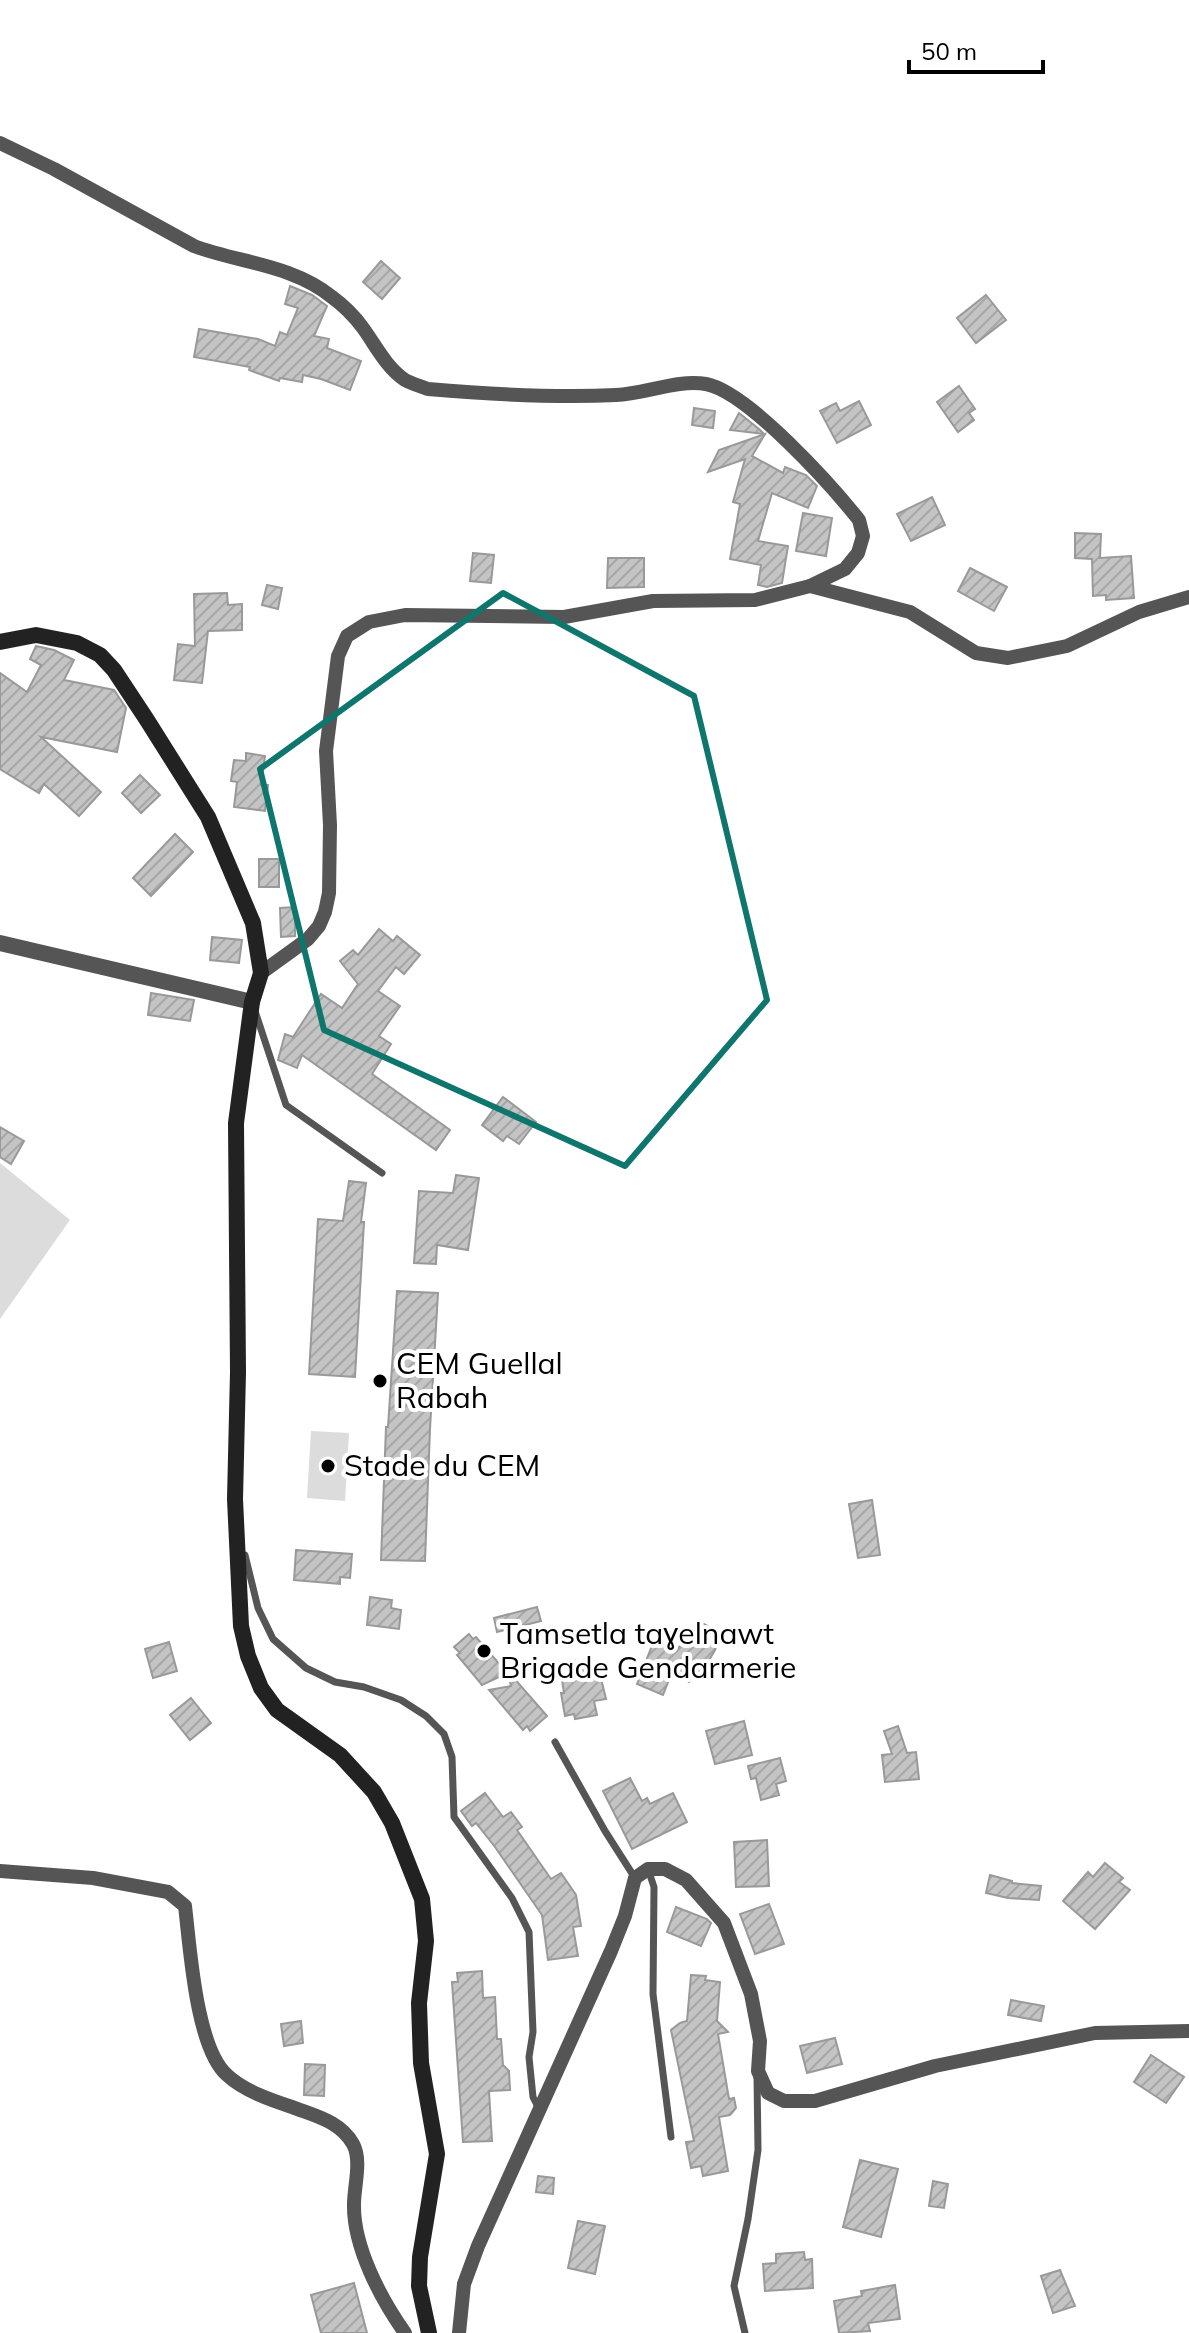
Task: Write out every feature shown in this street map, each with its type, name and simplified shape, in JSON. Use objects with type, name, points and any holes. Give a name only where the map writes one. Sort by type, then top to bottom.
[{"type":"main road","points":[[0,642],[36,635],[77,643],[100,655],[114,670],[208,817],[253,923],[261,973],[252,1002],[236,1123],[236,1518],[241,1626],[248,1656],[261,1688],[277,1710],[340,1755],[374,1792],[392,1823],[422,1899],[426,1941],[419,2003],[421,2063],[437,2154],[420,2257],[419,2286],[429,2333]]},
{"type":"street","points":[[0,143],[194,246],[273,267],[303,279],[332,296],[361,325],[386,363],[406,381],[428,389],[617,395],[688,383],[708,384],[727,392],[779,432],[859,520],[863,536],[858,553],[845,569],[810,586],[755,600],[653,601],[564,617],[405,615],[369,622],[347,636],[338,656],[326,751],[330,825],[329,893],[325,912],[308,939],[261,973]]},
{"type":"street","points":[[810,586],[910,612],[976,653],[1008,658],[1067,646],[1139,612],[1189,597]]},
{"type":"street","points":[[0,943],[252,1002]]},
{"type":"street","points":[[459,2333],[464,2284],[478,2246],[616,1939],[635,1878],[648,1869],[665,1869],[686,1880],[724,1923],[751,1994],[760,2041],[758,2071],[768,2093],[784,2101],[815,2101],[935,2066],[1095,2033],[1189,2031]]},
{"type":"street","points":[[0,1871],[93,1878],[168,1892],[185,1906],[202,2026],[211,2054],[227,2075],[262,2096],[335,2123],[355,2146],[357,2169],[353,2207],[360,2238],[377,2286],[405,2333]]},
{"type":"lane","points":[[252,1002],[286,1105],[382,1173]]},
{"type":"lane","points":[[236,1518],[258,1608],[273,1639],[306,1668],[335,1682],[364,1687],[401,1700],[426,1716],[444,1734],[452,1757],[454,1817],[512,1898],[529,1932],[533,2007],[529,2057],[533,2097],[539,2109]]},
{"type":"lane","points":[[555,1742],[635,1878]]},
{"type":"lane","points":[[648,1869],[654,1887],[653,1994],[671,2137]]},
{"type":"lane","points":[[745,2333],[734,2286],[758,2150],[758,2071]]},
{"type":"highlighted area","points":[[503,593],[694,696],[767,1000],[625,1166],[324,1030],[260,769]]},
{"type":"shaded area","points":[[0,1163],[70,1220],[0,1319]]},
{"type":"shaded area","name":"Stade du CEM","points":[[311,1431],[349,1433],[345,1501],[307,1498]]},
{"type":"building","points":[[381,261],[400,278],[382,299],[363,282]]},
{"type":"building","points":[[290,286],[312,295],[327,306],[314,336],[329,339],[327,348],[361,361],[350,390],[303,375],[302,382],[280,378],[279,381],[249,370],[250,367],[194,357],[199,329],[258,339],[275,346],[280,332],[287,335],[298,308],[285,304]]},
{"type":"building","points":[[986,295],[1006,320],[976,343],[957,318]]},
{"type":"building","points":[[959,386],[975,409],[969,413],[974,420],[958,432],[937,402]]},
{"type":"building","points":[[859,401],[871,425],[837,443],[820,411],[836,403],[840,411]]},
{"type":"building","points":[[694,408],[715,411],[713,428],[692,425]]},
{"type":"building","points":[[739,413],[759,429],[764,434],[730,430]]},
{"type":"building","points":[[765,434],[752,456],[783,473],[785,467],[806,475],[817,486],[808,508],[772,493],[758,541],[788,546],[782,583],[767,587],[758,585],[761,565],[730,559],[740,504],[733,502],[745,459],[708,472],[719,450]]},
{"type":"building","points":[[932,497],[945,525],[911,541],[897,514]]},
{"type":"building","points":[[803,513],[832,518],[826,556],[796,551]]},
{"type":"building","points":[[1075,533],[1101,534],[1100,558],[1131,556],[1134,598],[1106,600],[1106,595],[1093,596],[1092,559],[1075,558]]},
{"type":"building","points":[[473,553],[494,555],[491,583],[470,581]]},
{"type":"building","points":[[608,558],[644,558],[644,587],[607,588]]},
{"type":"building","points":[[970,568],[1007,587],[994,611],[958,591]]},
{"type":"building","points":[[267,585],[282,588],[278,609],[262,605]]},
{"type":"building","points":[[227,593],[228,605],[242,604],[242,630],[208,631],[202,683],[174,680],[178,644],[195,646],[194,594]]},
{"type":"building","points":[[36,646],[54,650],[74,660],[64,680],[114,690],[126,708],[117,752],[41,737],[101,792],[79,816],[44,784],[39,793],[0,769],[0,673],[27,692],[41,665],[30,659]]},
{"type":"building","points":[[246,753],[265,756],[261,785],[268,785],[265,811],[234,807],[237,782],[231,781],[234,760],[246,761]]},
{"type":"building","points":[[140,775],[160,795],[141,813],[122,793]]},
{"type":"building","points":[[175,834],[193,852],[151,896],[133,878]]},
{"type":"building","points":[[259,859],[279,859],[279,887],[259,887]]},
{"type":"building","points":[[295,907],[295,936],[281,937],[280,908]]},
{"type":"building","points":[[379,929],[393,941],[397,936],[420,955],[404,974],[396,967],[378,991],[400,1006],[379,1036],[391,1044],[372,1074],[450,1130],[436,1150],[302,1055],[297,1068],[278,1060],[285,1034],[293,1037],[321,994],[342,1008],[358,984],[340,961],[353,950],[358,955]]},
{"type":"building","points":[[212,937],[242,940],[239,963],[210,960]]},
{"type":"building","points":[[151,993],[194,1000],[190,1021],[148,1015]]},
{"type":"building","points":[[503,1097],[536,1122],[519,1144],[507,1136],[503,1141],[482,1125]]},
{"type":"building","points":[[0,1127],[24,1141],[11,1164],[0,1157]]},
{"type":"building","points":[[456,1175],[479,1178],[468,1250],[437,1245],[436,1264],[414,1263],[419,1191],[453,1193]]},
{"type":"building","points":[[349,1181],[366,1183],[361,1222],[364,1222],[355,1377],[309,1374],[318,1219],[343,1221]]},
{"type":"building","points":[[397,1291],[438,1293],[425,1561],[381,1560],[386,1427]]},
{"type":"building","points":[[872,1500],[880,1555],[858,1558],[849,1504]]},
{"type":"building","points":[[296,1550],[352,1554],[350,1578],[340,1577],[340,1584],[294,1580]]},
{"type":"building","points":[[370,1597],[392,1600],[391,1608],[401,1610],[399,1629],[367,1625]]},
{"type":"building","points":[[537,1607],[541,1621],[497,1632],[494,1618]]},
{"type":"building","points":[[698,1621],[721,1633],[701,1674],[696,1671],[689,1682],[672,1672],[663,1695],[637,1684],[653,1643],[676,1652]]},
{"type":"building","points":[[469,1634],[473,1639],[476,1637],[503,1668],[503,1675],[482,1685],[457,1655],[460,1653],[454,1647]]},
{"type":"building","points":[[169,1642],[177,1671],[153,1678],[145,1649]]},
{"type":"building","points":[[598,1666],[606,1699],[594,1701],[597,1715],[575,1719],[574,1714],[565,1716],[562,1680],[579,1677],[578,1671]]},
{"type":"building","points":[[507,1670],[547,1716],[530,1731],[527,1726],[523,1730],[489,1690],[511,1686]]},
{"type":"building","points":[[191,1698],[211,1723],[190,1740],[170,1715]]},
{"type":"building","points":[[744,1721],[752,1755],[715,1764],[706,1731]]},
{"type":"building","points":[[898,1726],[907,1753],[916,1752],[919,1779],[885,1782],[882,1755],[892,1754],[884,1731]]},
{"type":"building","points":[[780,1758],[786,1781],[776,1784],[779,1795],[761,1800],[756,1778],[751,1779],[748,1766]]},
{"type":"building","points":[[630,1778],[642,1801],[647,1798],[650,1804],[673,1793],[687,1822],[632,1849],[603,1791]]},
{"type":"building","points":[[485,1793],[503,1817],[511,1812],[522,1827],[517,1830],[551,1879],[561,1873],[576,1895],[581,1926],[573,1927],[578,1956],[548,1960],[542,1915],[495,1847],[476,1823],[472,1826],[461,1811]]},
{"type":"building","points":[[767,1840],[769,1886],[736,1887],[734,1842]]},
{"type":"building","points":[[1105,1863],[1123,1878],[1119,1882],[1130,1890],[1095,1929],[1063,1901],[1088,1872],[1093,1877]]},
{"type":"building","points":[[990,1875],[1012,1883],[1041,1886],[1039,1900],[986,1893]]},
{"type":"building","points":[[769,1904],[784,1944],[755,1954],[740,1914]]},
{"type":"building","points":[[676,1907],[711,1923],[701,1946],[667,1932]]},
{"type":"building","points":[[482,1971],[483,1998],[495,1997],[497,2039],[501,2039],[503,2065],[509,2071],[510,2090],[489,2091],[492,2141],[463,2142],[452,1982],[458,1982],[457,1973]]},
{"type":"building","points":[[691,1975],[706,1976],[705,1980],[720,1982],[717,2021],[728,2032],[718,2034],[729,2099],[734,2098],[736,2108],[730,2115],[719,2117],[728,2171],[703,2176],[701,2166],[691,2168],[686,2142],[694,2141],[671,2030],[687,2021]]},
{"type":"building","points":[[1011,2000],[1044,2006],[1041,2021],[1008,2015]]},
{"type":"building","points":[[301,2021],[303,2043],[284,2046],[281,2024]]},
{"type":"building","points":[[835,2038],[842,2064],[807,2073],[800,2046]]},
{"type":"building","points":[[1151,2055],[1184,2077],[1166,2103],[1134,2082]]},
{"type":"building","points":[[305,2064],[325,2065],[324,2096],[304,2095]]},
{"type":"building","points":[[860,2160],[898,2169],[881,2237],[843,2227]]},
{"type":"building","points":[[538,2176],[554,2178],[553,2194],[536,2192]]},
{"type":"building","points":[[933,2181],[948,2184],[944,2208],[929,2206]]},
{"type":"building","points":[[578,2221],[605,2226],[595,2274],[568,2268]]},
{"type":"building","points":[[804,2252],[805,2260],[812,2259],[813,2288],[765,2291],[763,2264],[776,2263],[776,2254]]},
{"type":"building","points":[[1060,2270],[1075,2306],[1053,2313],[1041,2276]]},
{"type":"building","points":[[354,2283],[367,2333],[321,2333],[311,2295]]},
{"type":"building","points":[[895,2285],[900,2319],[868,2323],[870,2331],[839,2333],[834,2301],[862,2296],[861,2291]]},
{"type":"place","name":"CEM Guellal Rabah","points":[[380,1381]]},
{"type":"place","name":"Stade du CEM","points":[[328,1466]]},
{"type":"place","name":"Tamsetla taɣelnawt Brigade Gendarmerie","points":[[484,1651]]}]
